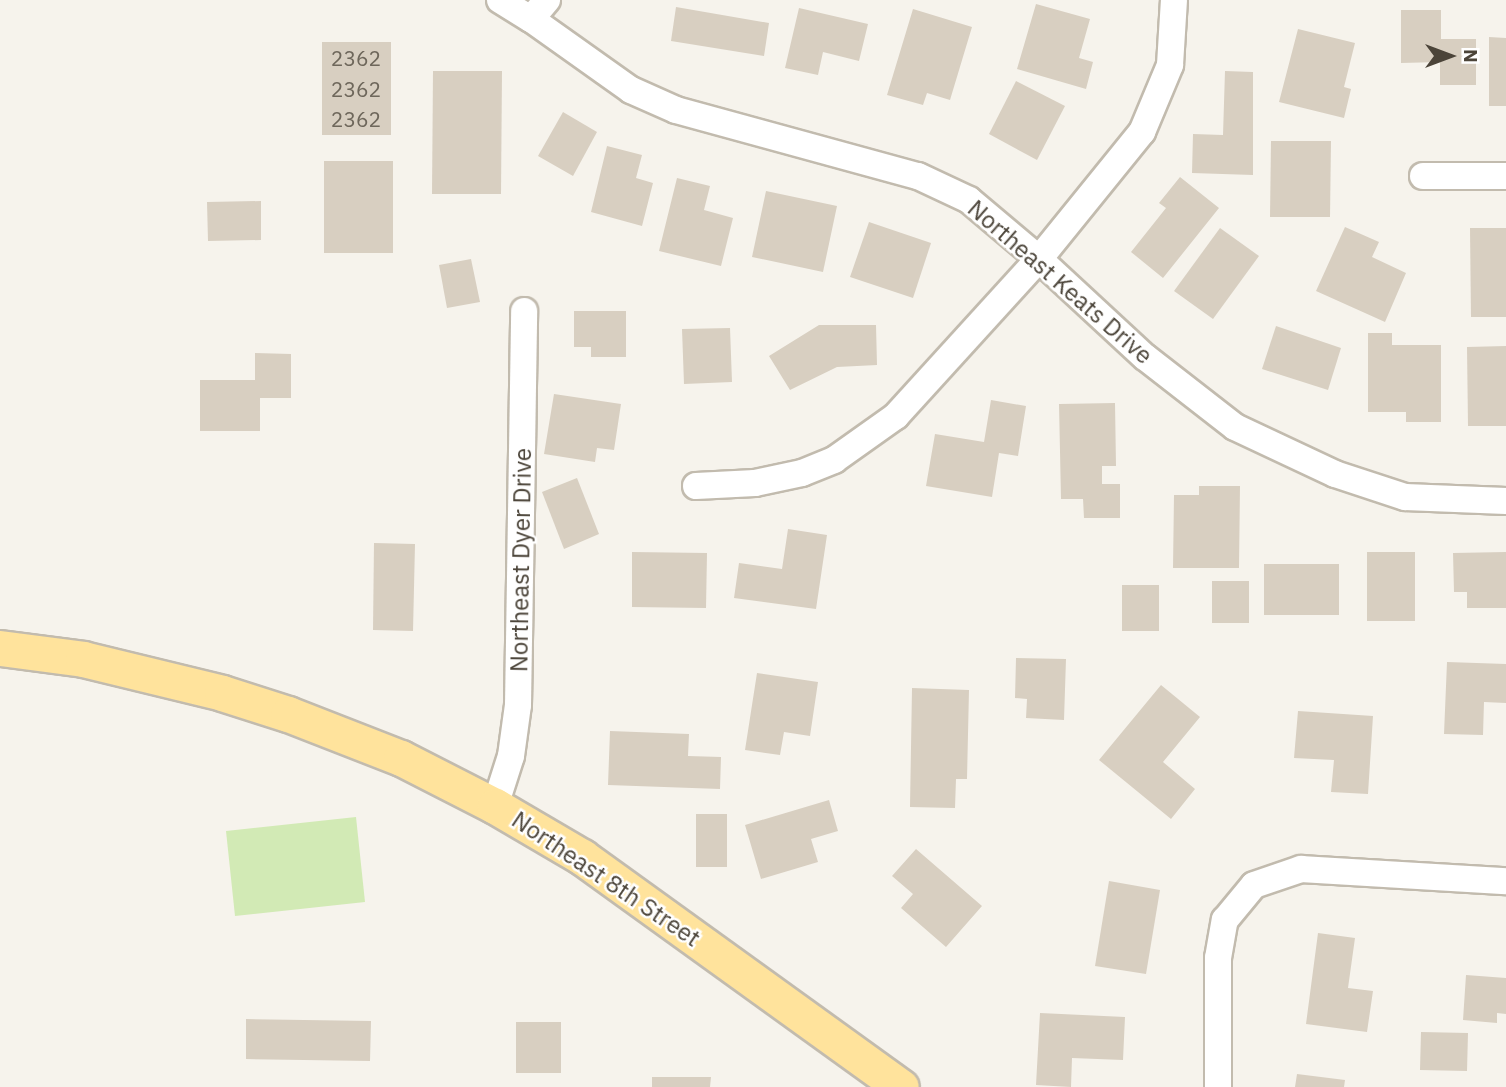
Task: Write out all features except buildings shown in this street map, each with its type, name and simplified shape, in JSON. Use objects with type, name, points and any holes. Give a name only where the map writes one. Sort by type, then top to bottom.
[{"type":"main road","name":"Northeast 8th Street","points":[[0,648],[83,659],[222,693],[288,714],[401,758],[495,806],[582,858],[901,1087]]},
{"type":"street","name":"Northeast Keats Drive","points":[[500,0],[539,9],[631,90],[676,110],[928,181],[969,200],[1039,259],[1145,357],[1235,427],[1335,474],[1405,497],[1506,501]]},
{"type":"street","points":[[696,486],[755,483],[802,473],[834,460],[896,416],[1039,259],[1142,132],[1170,65],[1174,0]]},
{"type":"street","points":[[1423,176],[1506,176]]},
{"type":"street","name":"Northeast Dyer Drive","points":[[495,806],[511,756],[518,705],[524,311]]},
{"type":"street","points":[[1218,1087],[1218,958],[1225,920],[1254,885],[1301,869],[1506,881]]},
{"type":"green space","points":[[356,817],[365,902],[235,916],[226,831]]}]
